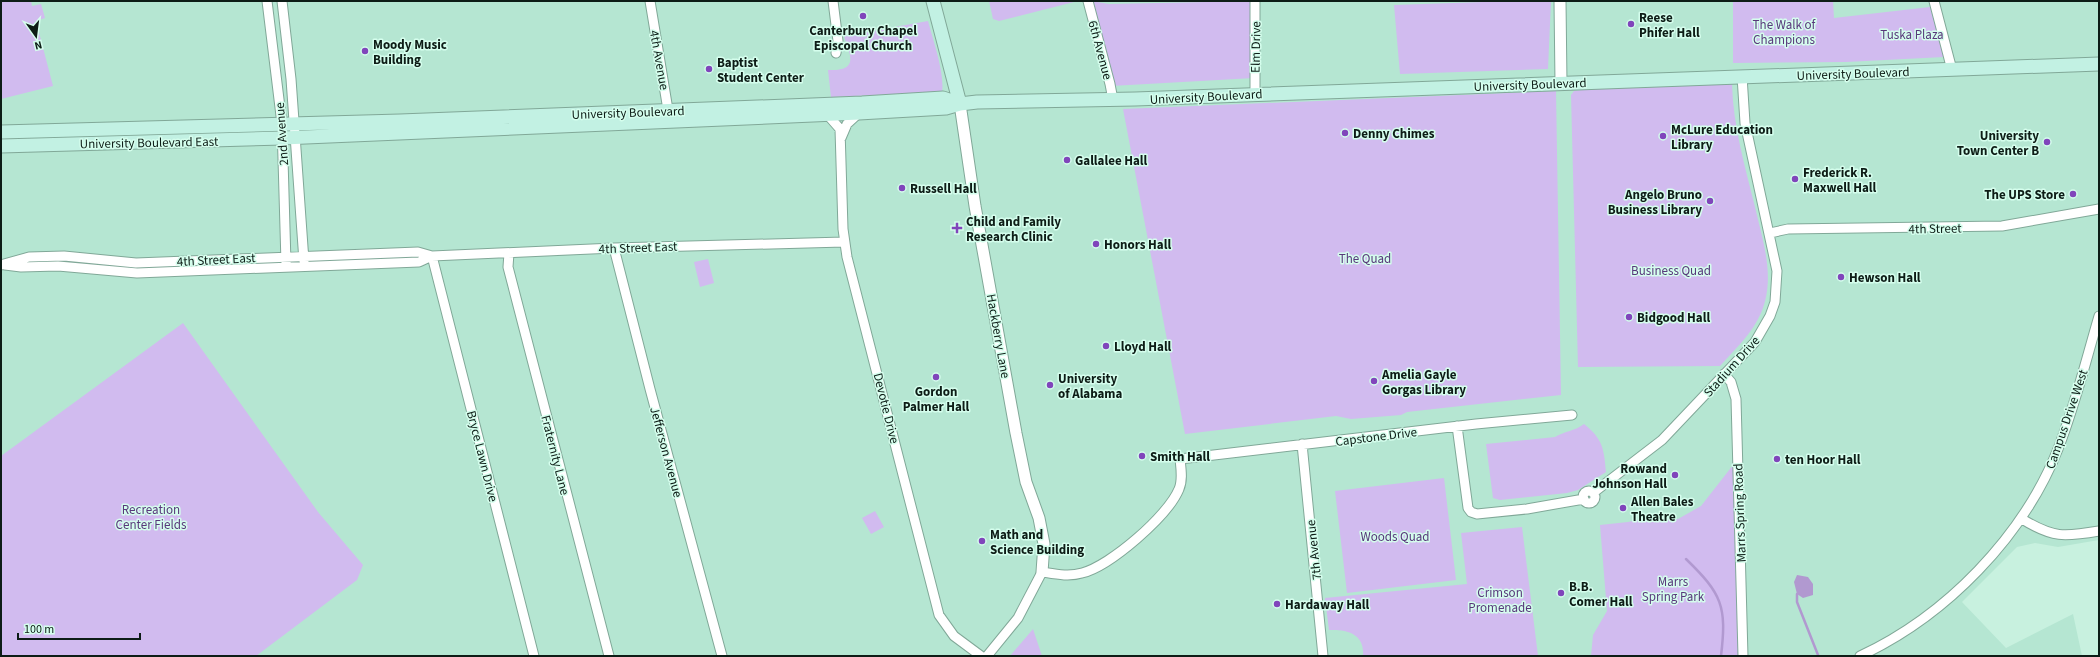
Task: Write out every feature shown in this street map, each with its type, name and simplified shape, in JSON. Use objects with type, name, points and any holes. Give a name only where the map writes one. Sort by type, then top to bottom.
[{"type":"main road","name":"Hackberry Lane","points":[[933,1],[960,104]]},
{"type":"main road","name":"University Boulevard","points":[[669,115],[859,113],[946,108],[960,104],[1113,100],[1255,93],[2099,64]]},
{"type":"main road","name":"University Boulevard","points":[[291,129],[669,115],[943,98],[960,104]]},
{"type":"main road","name":"University Boulevard East","points":[[1,132],[291,129]]},
{"type":"main road","name":"University Boulevard East","points":[[1,146],[283,138],[291,129]]},
{"type":"street","name":"2nd Avenue","points":[[267,1],[291,129]]},
{"type":"street","name":"2nd Avenue","points":[[282,1],[291,129],[305,266]]},
{"type":"street","name":"4th Avenue","points":[[650,1],[669,115]]},
{"type":"street","points":[[833,1],[838,41],[836,53]]},
{"type":"street","name":"6th Avenue","points":[[1088,1],[1113,100]]},
{"type":"street","name":"Elm Drive","points":[[1255,1],[1255,93]]},
{"type":"street","points":[[1560,1],[1561,83]]},
{"type":"street","points":[[1935,1],[1952,70]]},
{"type":"street","name":"Stadium Drive","points":[[1458,426],[1468,508],[1470,512],[1477,514],[1527,509],[1584,499],[1588,503],[1593,502],[1595,497],[1593,493],[1662,440],[1755,342],[1768,320],[1775,302],[1777,270],[1745,123],[1742,76]]},
{"type":"street","name":"Hackberry Lane","points":[[960,104],[975,206],[1016,433],[1026,482],[1039,518],[1044,544],[1042,572],[1018,618],[987,656]]},
{"type":"street","name":"Devotie Drive","points":[[841,140],[847,124],[859,113]]},
{"type":"street","name":"Devotie Drive","points":[[826,114],[840,130],[844,242],[940,615],[954,636],[981,656]]},
{"type":"street","name":"2nd Avenue","points":[[283,138],[286,267]]},
{"type":"street","name":"4th Street","points":[[1770,233],[1788,229],[2002,226],[2099,208]]},
{"type":"street","name":"4th Street East","points":[[2,265],[28,257],[64,256],[136,263],[418,252],[432,256],[614,248],[844,242]]},
{"type":"street","name":"Jefferson Avenue","points":[[614,248],[722,656]]},
{"type":"street","name":"Fraternity Lane","points":[[509,253],[508,267],[609,656]]},
{"type":"street","name":"4th Street East","points":[[2,265],[21,267],[58,266],[137,274],[418,262],[432,256]]},
{"type":"street","name":"Bryce Lawn Drive","points":[[432,256],[534,656]]},
{"type":"street","name":"Campus Drive West","points":[[1860,656],[1912,625],[1960,588],[1986,563],[2022,519],[2034,499],[2058,449],[2099,316]]},
{"type":"street","name":"Marrs Spring Road","points":[[1724,374],[1731,382],[1736,399],[1743,656]]},
{"type":"street","name":"Capstone Drive","points":[[1042,572],[1073,575],[1083,573],[1107,561],[1122,551],[1169,506],[1179,489],[1181,481],[1180,459],[1458,426],[1572,415]]},
{"type":"street","name":"7th Avenue","points":[[1302,444],[1323,656]]},
{"type":"street","points":[[2022,519],[2047,532],[2059,535],[2099,531]]},
{"type":"shaded area","name":"University of Alabama","points":[[1,1],[1929,1],[1929,4],[1941,1],[2099,1],[2099,540],[2058,547],[2035,543],[2017,547],[1962,602],[2006,648],[2073,614],[2082,656],[1,656]]},
{"type":"shaded area","points":[[1797,575],[1808,577],[1813,584],[1813,595],[1803,598],[1797,594],[1794,582]]},
{"type":"green space","points":[[1,1],[31,1],[32,6],[41,4],[45,18],[36,21],[53,86],[1,99]]},
{"type":"green space","points":[[989,1],[1078,1],[999,21],[993,19]]},
{"type":"green space","points":[[1091,1],[1109,4],[1255,1],[1254,78],[1111,86]]},
{"type":"green space","points":[[1551,1],[1548,69],[1400,74],[1394,5]]},
{"type":"green space","points":[[1733,1],[1833,1],[1834,18],[1930,7],[1944,57],[1846,62],[1733,63]]},
{"type":"green space","points":[[928,21],[942,76],[942,92],[831,97],[828,70],[838,70],[849,65],[849,49],[844,36]]},
{"type":"green space","name":"Business Quad","points":[[1732,84],[1737,131],[1767,260],[1768,287],[1765,300],[1761,313],[1753,328],[1720,366],[1578,367],[1571,95],[1574,91],[1612,86]]},
{"type":"green space","name":"The Quad","points":[[1556,91],[1561,395],[1407,412],[1401,415],[1351,419],[1336,416],[1185,434],[1123,109]]},
{"type":"green space","points":[[708,259],[714,283],[700,287],[694,262]]},
{"type":"green space","name":"Recreation Center Fields","points":[[183,323],[318,512],[363,565],[357,580],[256,656],[1,656],[1,456]]},
{"type":"green space","points":[[1584,424],[1599,440],[1603,451],[1606,472],[1578,490],[1567,493],[1500,500],[1493,498],[1486,444],[1555,437]]},
{"type":"green space","name":"Marrs Spring Park","points":[[1737,460],[1743,656],[1591,656],[1593,635],[1607,611],[1600,525],[1628,522],[1656,516],[1678,519],[1701,506]]},
{"type":"green space","name":"Woods Quad","points":[[1444,478],[1456,580],[1347,593],[1335,491]]},
{"type":"green space","points":[[875,511],[884,527],[871,534],[862,518]]},
{"type":"green space","name":"Crimson Promenade","points":[[1522,527],[1538,656],[1363,656],[1361,643],[1354,634],[1329,630],[1325,598],[1467,584],[1461,533]]},
{"type":"green space","points":[[1033,629],[1042,656],[1010,656]]},
{"type":"waterway","points":[[1686,559],[1708,582],[1719,602],[1723,625],[1721,656]]},
{"type":"waterway","points":[[1797,594],[1797,602],[1818,655]]},
{"type":"place","name":"Canterbury Chapel Episcopal Church","points":[[863,16]]},
{"type":"place","name":"Reese Phifer Hall","points":[[1631,24]]},
{"type":"place","name":"Moody Music Building","points":[[365,51]]},
{"type":"place","name":"Baptist Student Center","points":[[709,69]]},
{"type":"place","name":"Denny Chimes","points":[[1345,133]]},
{"type":"place","name":"McLure Education Library","points":[[1663,136]]},
{"type":"place","name":"University Town Center B","points":[[2047,142]]},
{"type":"place","name":"Gallalee Hall","points":[[1067,160]]},
{"type":"place","name":"Frederick R. Maxwell Hall","points":[[1795,179]]},
{"type":"place","name":"Russell Hall","points":[[902,188]]},
{"type":"place","name":"The UPS Store","points":[[2073,194]]},
{"type":"place","name":"Angelo Bruno Business Library","points":[[1710,201]]},
{"type":"place","name":"Child and Family Research Clinic","points":[[957,228]]},
{"type":"place","name":"Honors Hall","points":[[1096,244]]},
{"type":"place","name":"Hewson Hall","points":[[1841,277]]},
{"type":"place","name":"Bidgood Hall","points":[[1629,317]]},
{"type":"place","name":"Lloyd Hall","points":[[1106,346]]},
{"type":"place","name":"Gordon Palmer Hall","points":[[936,377]]},
{"type":"place","name":"Amelia Gayle Gorgas Library","points":[[1374,381]]},
{"type":"place","name":"University of Alabama","points":[[1050,385]]},
{"type":"place","name":"Smith Hall","points":[[1142,456]]},
{"type":"place","name":"ten Hoor Hall","points":[[1777,459]]},
{"type":"place","name":"Rowand Johnson Hall","points":[[1675,475]]},
{"type":"place","name":"Allen Bales Theatre","points":[[1623,508]]},
{"type":"place","name":"Math and Science Building","points":[[982,541]]},
{"type":"place","name":"B.B. Comer Hall","points":[[1561,593]]},
{"type":"place","name":"Hardaway Hall","points":[[1277,604]]},
{"type":"park label","name":"The Walk of Champions","points":[[1784,32]]},
{"type":"park label","name":"Tuska Plaza","points":[[1912,34]]}]
